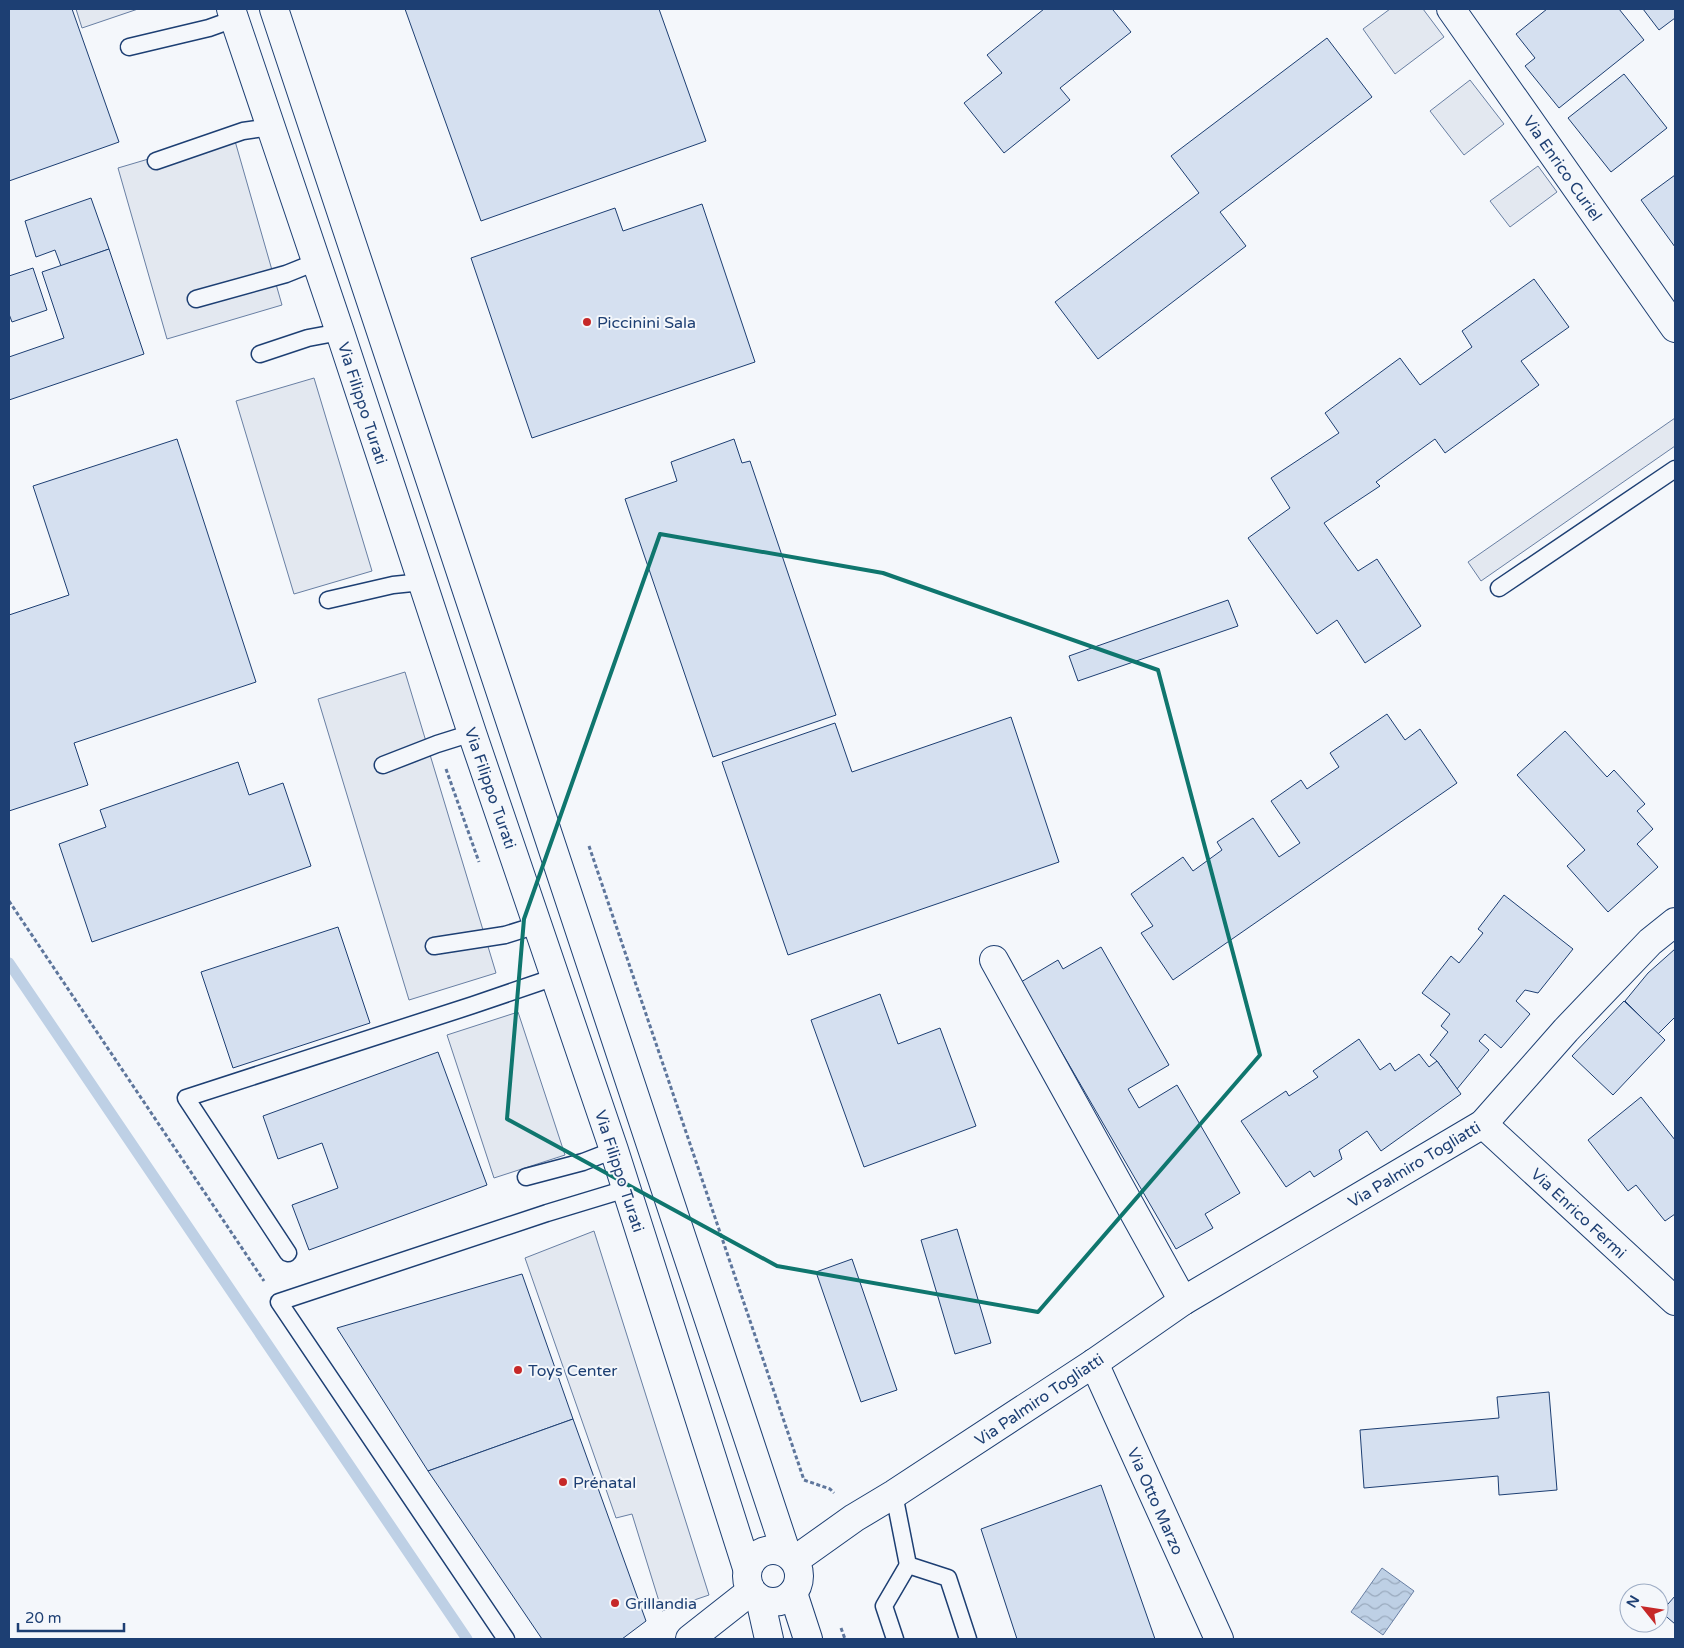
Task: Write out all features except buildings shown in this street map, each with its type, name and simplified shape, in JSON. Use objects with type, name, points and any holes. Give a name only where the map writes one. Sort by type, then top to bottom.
[{"type":"main road","points":[[274,9],[790,1556],[799,1571],[798,1583],[793,1593],[783,1600],[771,1602],[752,1586]]},
{"type":"main road","name":"Via Enrico Curiel","points":[[1451,9],[1675,328]]},
{"type":"main road","name":"Via Filippo Turati","points":[[232,14],[340,332],[472,733],[614,1150],[769,1639]]},
{"type":"main road","name":"Via Palmiro Togliatti","points":[[790,1556],[894,1494],[1094,1363],[1184,1301],[1483,1124],[1566,1030],[1650,942],[1675,922]]},
{"type":"main road","points":[[994,960],[1184,1301]]},
{"type":"main road","name":"Via Enrico Fermi","points":[[1483,1124],[1675,1302]]},
{"type":"main road","name":"Via Otto Marzo","points":[[1094,1363],[1219,1639]]},
{"type":"main road","points":[[693,1638],[752,1586],[753,1558],[762,1551],[774,1549],[790,1556]]},
{"type":"main road","points":[[793,1593],[808,1639]]},
{"type":"lane","points":[[129,47],[209,28],[232,14]]},
{"type":"lane","points":[[156,161],[243,131],[271,127]]},
{"type":"lane","points":[[196,299],[286,274],[316,262]]},
{"type":"lane","points":[[260,354],[308,338],[340,332]]},
{"type":"lane","points":[[1499,588],[1675,469]]},
{"type":"lane","points":[[328,600],[392,585],[422,582]]},
{"type":"lane","points":[[382,765],[472,733]]},
{"type":"lane","points":[[434,946],[505,935],[537,924]]},
{"type":"lane","points":[[288,1253],[186,1098],[473,1006],[555,977]]},
{"type":"lane","points":[[526,1177],[582,1162],[614,1150]]},
{"type":"lane","points":[[506,1639],[278,1302],[547,1213],[626,1189]]},
{"type":"lane","points":[[894,1494],[908,1565],[884,1606],[895,1639]]},
{"type":"lane","points":[[908,1565],[948,1578],[968,1639]]},
{"type":"path","points":[[588,844],[804,1480],[830,1489],[854,1518]]},
{"type":"path","points":[[9,901],[278,1302]]},
{"type":"path","points":[[839,1621],[845,1639]]},
{"type":"highlighted area","points":[[660,534],[883,573],[1158,670],[1260,1055],[1038,1312],[777,1266],[507,1119],[524,919]]},
{"type":"shaded area","points":[[76,9],[138,9],[82,28]]},
{"type":"shaded area","points":[[1390,9],[1423,9],[1444,37],[1395,74],[1363,29]]},
{"type":"shaded area","points":[[1470,80],[1504,124],[1464,155],[1430,111]]},
{"type":"shaded area","points":[[233,134],[282,305],[167,339],[118,168]]},
{"type":"shaded area","points":[[1538,166],[1557,192],[1510,227],[1490,201]]},
{"type":"shaded area","points":[[314,378],[372,571],[294,594],[236,401]]},
{"type":"shaded area","points":[[1675,418],[1675,446],[1481,581],[1468,562]]},
{"type":"shaded area","points":[[405,672],[496,973],[409,1000],[318,699]]},
{"type":"shaded area","points":[[518,1012],[565,1155],[494,1178],[447,1035]]},
{"type":"shaded area","points":[[594,1231],[709,1595],[662,1611],[632,1514],[616,1518],[525,1258]]},
{"type":"water","points":[[1382,1568],[1414,1591],[1383,1635],[1351,1612]]},
{"type":"waterway","points":[[9,963],[467,1639]]},
{"type":"place","name":"Piccinini Sala","points":[[587,322]]},
{"type":"place","name":"Toys Center","points":[[518,1370]]},
{"type":"place","name":"Prénatal","points":[[563,1482]]},
{"type":"place","name":"Grillandia","points":[[615,1603]]}]
